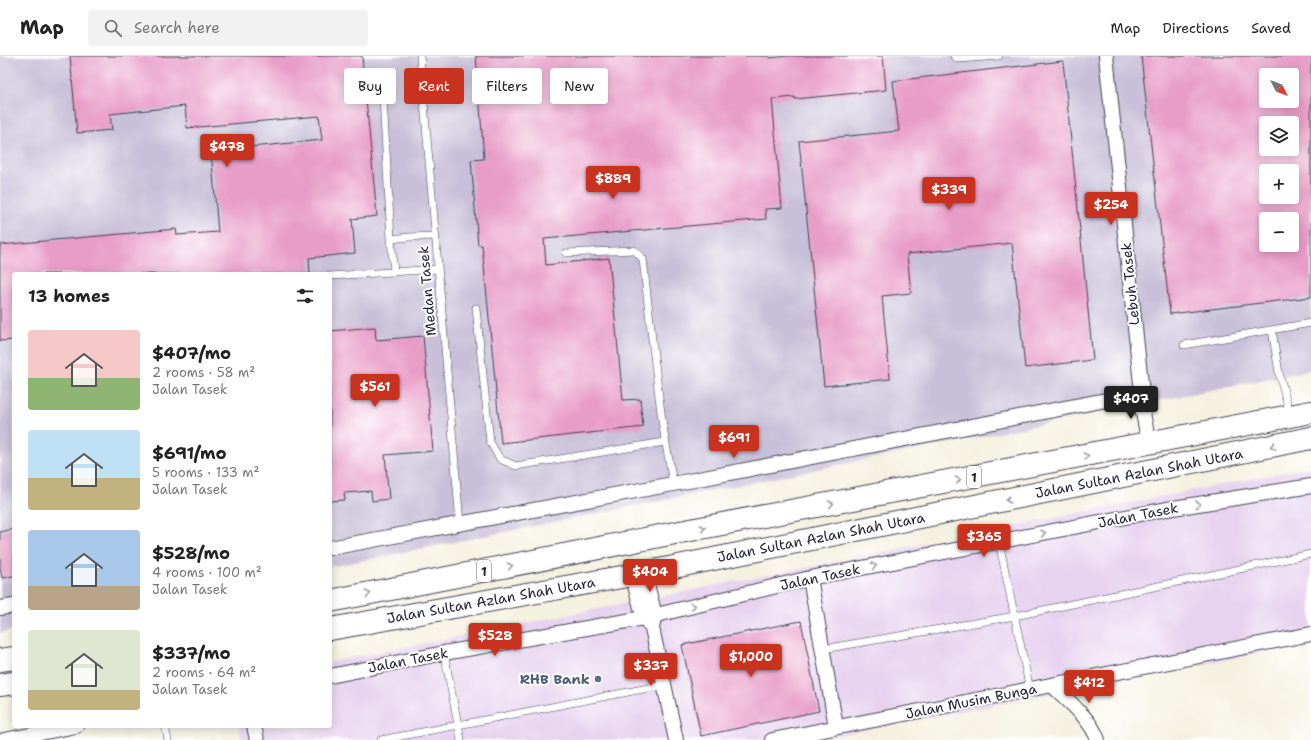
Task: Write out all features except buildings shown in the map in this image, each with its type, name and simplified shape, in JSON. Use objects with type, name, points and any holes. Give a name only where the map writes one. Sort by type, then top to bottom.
[{"type":"main road","name":"Jalan Sultan Azlan Shah Utara","points":[[332,601],[680,532],[1301,414]]},
{"type":"main road","name":"Jalan Sultan Azlan Shah Utara","points":[[332,630],[1311,438]]},
{"type":"main road","points":[[551,558],[562,564],[613,557],[624,557],[637,571],[652,546],[670,539],[680,532]]},
{"type":"main road","points":[[0,660],[12,658]]},
{"type":"main road","points":[[0,684],[12,683]]},
{"type":"street","name":"Lebuh Tasek","points":[[1106,56],[1143,413],[1149,444]]},
{"type":"street","points":[[332,548],[673,484],[1142,392]]},
{"type":"street","name":"Jalan Tasek","points":[[332,676],[444,652],[650,620],[810,578],[1167,509],[1311,486]]},
{"type":"street","points":[[637,571],[650,620],[676,740]]},
{"type":"street","points":[[810,578],[836,727]]},
{"type":"street","points":[[0,608],[12,606]]},
{"type":"street","name":"Jalan Musim Bunga","points":[[772,740],[1311,634]]},
{"type":"street","points":[[1052,685],[1088,722],[1095,732],[1098,740]]},
{"type":"street","points":[[4,740],[66,728]]},
{"type":"street","points":[[254,728],[257,740]]},
{"type":"lane","name":"Medan Tasek","points":[[420,56],[460,523]]},
{"type":"lane","points":[[954,56],[958,59],[999,56]]},
{"type":"lane","points":[[383,104],[394,272]]},
{"type":"lane","points":[[391,239],[436,236]]},
{"type":"lane","points":[[566,253],[634,250],[643,259],[656,376],[665,442],[671,466],[673,484]]},
{"type":"lane","points":[[332,276],[438,269]]},
{"type":"lane","points":[[476,308],[490,442],[500,459],[516,466],[665,442]]},
{"type":"lane","points":[[1184,345],[1311,323]]},
{"type":"lane","points":[[1272,330],[1279,373],[1301,414]]},
{"type":"lane","points":[[999,542],[1030,690]]},
{"type":"lane","points":[[823,649],[1015,616],[1311,554]]},
{"type":"lane","points":[[444,652],[462,740]]},
{"type":"lane","points":[[381,740],[664,685]]},
{"type":"lane","points":[[165,728],[168,740]]},
{"type":"shaded area","points":[[0,56],[1311,56],[1311,370],[332,567],[332,272],[12,272],[12,630],[0,633]]},
{"type":"shaded area","points":[[1311,467],[1311,643],[814,740],[242,740],[239,728],[332,728],[332,662]]},
{"type":"place","name":"RHB Bank","points":[[598,679]]}]
